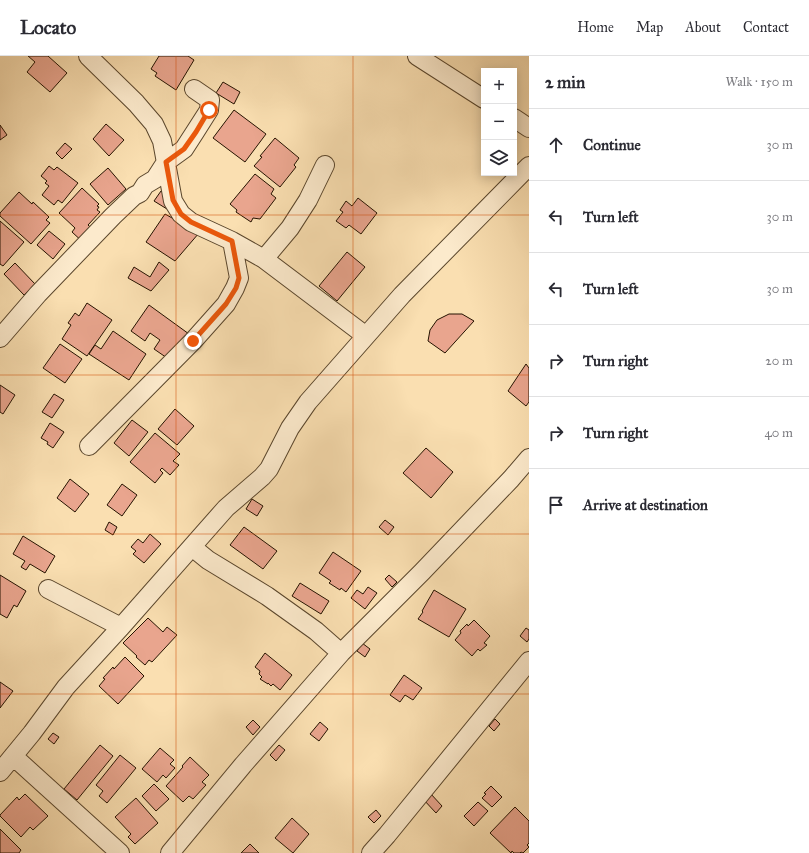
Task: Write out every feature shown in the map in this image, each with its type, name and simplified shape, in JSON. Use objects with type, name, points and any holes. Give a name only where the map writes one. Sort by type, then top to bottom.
[{"type":"street","points":[[88,56],[136,103],[154,124],[162,141],[173,200],[181,214],[191,222],[232,241],[264,259],[366,336]]},
{"type":"street","points":[[416,56],[481,97]]},
{"type":"street","points":[[0,338],[38,294],[108,222],[134,196],[140,193],[145,185],[155,179],[166,162],[184,149],[209,110],[210,100],[194,89]]},
{"type":"street","points":[[517,120],[529,128]]},
{"type":"street","points":[[264,259],[290,228],[308,200],[325,165]]},
{"type":"street","points":[[0,772],[32,733],[66,687],[226,508],[262,477],[269,469],[290,428],[308,402],[402,295],[529,166]]},
{"type":"street","points":[[89,446],[193,341],[226,304],[236,288],[239,278],[232,241]]},
{"type":"street","points":[[170,853],[243,765],[341,653],[422,572],[511,479],[529,458]]},
{"type":"street","points":[[192,546],[208,560],[273,600],[316,631],[341,653]]},
{"type":"street","points":[[48,589],[121,627]]},
{"type":"street","points":[[371,853],[529,661]]},
{"type":"street","points":[[13,756],[120,853]]},
{"type":"building","points":[[28,56],[48,56],[67,73],[50,92],[27,72],[35,62]]},
{"type":"building","points":[[159,56],[188,56],[194,60],[176,90],[155,76],[157,73],[151,69]]},
{"type":"building","points":[[223,82],[240,92],[234,104],[216,93]]},
{"type":"building","points":[[234,110],[266,134],[245,162],[213,138]]},
{"type":"building","points":[[106,124],[124,140],[109,156],[93,139]]},
{"type":"building","points":[[0,125],[7,135],[0,140]]},
{"type":"building","points":[[275,138],[299,158],[294,165],[296,167],[280,187],[254,166]]},
{"type":"building","points":[[65,143],[72,149],[62,159],[56,153]]},
{"type":"building","points":[[49,166],[54,170],[57,167],[78,183],[62,203],[58,200],[54,205],[42,195],[49,186],[45,183],[47,181],[41,176]]},
{"type":"building","points":[[108,168],[126,189],[108,205],[90,184]]},
{"type":"building","points":[[255,174],[274,189],[271,194],[276,198],[260,219],[253,218],[251,222],[236,212],[237,210],[230,204]]},
{"type":"building","points":[[82,188],[99,204],[97,206],[99,207],[97,210],[100,212],[88,225],[96,232],[85,244],[72,232],[75,228],[59,213]]},
{"type":"building","points":[[161,191],[173,200],[167,209],[154,201]]},
{"type":"building","points":[[19,192],[32,204],[33,202],[49,217],[46,220],[50,223],[31,244],[0,216],[0,213]]},
{"type":"building","points":[[358,198],[377,213],[361,234],[349,225],[346,228],[336,221],[343,212],[340,210],[346,201],[352,206]]},
{"type":"building","points":[[165,214],[199,233],[175,261],[146,242]]},
{"type":"building","points":[[0,221],[24,242],[3,266],[0,264]]},
{"type":"building","points":[[49,231],[65,244],[53,259],[37,245]]},
{"type":"building","points":[[347,252],[365,267],[337,301],[319,286]]},
{"type":"building","points":[[159,262],[169,270],[151,291],[128,278],[134,267],[150,277]]},
{"type":"building","points":[[15,263],[35,284],[24,295],[4,274]]},
{"type":"building","points":[[87,303],[112,320],[87,356],[62,339],[71,325],[68,323],[75,313],[79,316]]},
{"type":"building","points":[[149,305],[189,334],[170,360],[154,349],[160,340],[150,333],[145,341],[131,331]]},
{"type":"building","points":[[449,314],[462,314],[474,321],[445,353],[428,341],[430,330],[437,320]]},
{"type":"building","points":[[113,331],[146,354],[129,380],[89,354],[95,345],[101,349]]},
{"type":"building","points":[[60,344],[82,359],[65,383],[43,368]]},
{"type":"building","points":[[526,364],[529,368],[529,402],[526,406],[508,391]]},
{"type":"building","points":[[0,385],[15,395],[3,414],[0,412]]},
{"type":"building","points":[[54,394],[64,400],[52,418],[42,412]]},
{"type":"building","points":[[175,409],[194,426],[177,445],[158,429]]},
{"type":"building","points":[[132,420],[148,432],[129,456],[114,443]]},
{"type":"building","points":[[50,423],[64,432],[53,448],[47,444],[48,442],[41,438]]},
{"type":"building","points":[[155,433],[180,454],[173,461],[179,465],[170,475],[162,468],[160,470],[163,473],[155,483],[130,462]]},
{"type":"building","points":[[426,448],[453,472],[431,498],[403,473]]},
{"type":"building","points":[[70,479],[89,494],[75,512],[57,498]]},
{"type":"building","points":[[122,484],[137,495],[122,516],[107,505]]},
{"type":"building","points":[[252,499],[263,506],[257,516],[246,509]]},
{"type":"building","points":[[385,520],[394,527],[388,535],[379,527]]},
{"type":"building","points":[[109,522],[117,527],[113,535],[105,530]]},
{"type":"building","points":[[244,527],[277,551],[263,569],[230,545]]},
{"type":"building","points":[[150,534],[161,544],[144,563],[133,554],[136,551],[131,547],[138,539],[143,543]]},
{"type":"building","points":[[23,536],[55,556],[45,573],[30,564],[26,570],[21,567],[25,561],[13,554]]},
{"type":"building","points":[[333,552],[361,571],[346,592],[329,583],[331,581],[319,573]]},
{"type":"building","points":[[0,575],[26,591],[17,607],[14,605],[7,618],[0,614]]},
{"type":"building","points":[[389,575],[397,582],[392,587],[385,579]]},
{"type":"building","points":[[300,583],[329,601],[321,614],[292,596]]},
{"type":"building","points":[[368,587],[377,593],[365,609],[351,598],[357,590],[363,594]]},
{"type":"building","points":[[434,590],[466,609],[449,637],[418,619]]},
{"type":"building","points":[[148,618],[163,632],[167,627],[177,635],[152,662],[149,660],[145,665],[123,643]]},
{"type":"building","points":[[474,620],[490,636],[484,643],[487,645],[480,651],[478,649],[472,656],[455,640],[461,633],[460,631]]},
{"type":"building","points":[[526,628],[529,630],[529,639],[527,642],[520,636]]},
{"type":"building","points":[[362,643],[370,649],[365,657],[357,651]]},
{"type":"building","points":[[265,653],[292,675],[280,690],[273,684],[271,686],[260,679],[262,677],[259,674],[260,671],[255,667]]},
{"type":"building","points":[[125,657],[144,676],[118,704],[99,686],[105,679],[103,678]]},
{"type":"building","points":[[404,675],[422,688],[413,700],[405,695],[400,702],[390,695]]},
{"type":"building","points":[[0,682],[13,691],[0,708]]},
{"type":"building","points":[[495,719],[500,724],[494,731],[489,726]]},
{"type":"building","points":[[253,720],[260,727],[253,735],[246,727]]},
{"type":"building","points":[[320,722],[328,729],[319,741],[310,734]]},
{"type":"building","points":[[53,733],[59,737],[54,744],[48,739]]},
{"type":"building","points":[[100,745],[113,756],[77,800],[64,789]]},
{"type":"building","points":[[279,745],[285,750],[276,761],[270,755]]},
{"type":"building","points":[[160,748],[174,760],[170,764],[175,768],[166,778],[163,775],[157,782],[142,769]]},
{"type":"building","points":[[120,755],[136,768],[107,803],[99,796],[103,791],[96,785]]},
{"type":"building","points":[[190,757],[209,775],[202,782],[206,785],[193,799],[189,796],[183,802],[166,786]]},
{"type":"building","points":[[154,784],[169,799],[156,811],[142,796]]},
{"type":"building","points":[[491,786],[502,797],[492,807],[482,798],[486,794],[484,793]]},
{"type":"building","points":[[430,793],[442,806],[436,813],[423,799]]},
{"type":"building","points":[[25,794],[48,816],[33,830],[30,827],[21,837],[0,815],[17,797],[19,800]]},
{"type":"building","points":[[136,798],[158,823],[135,844],[128,837],[131,834],[115,817]]},
{"type":"building","points":[[478,802],[488,811],[474,826],[464,816]]},
{"type":"building","points":[[515,807],[529,821],[529,843],[527,845],[529,847],[523,853],[514,853],[512,851],[511,853],[490,833]]},
{"type":"building","points":[[376,810],[381,816],[374,823],[368,817]]},
{"type":"building","points":[[292,818],[309,834],[293,853],[275,838]]},
{"type":"building","points":[[0,829],[21,850],[19,853],[0,853]]},
{"type":"building","points":[[250,844],[259,853],[241,853]]},
{"type":"route","points":[[193,341],[226,304],[236,288],[239,278],[232,241],[191,222],[181,214],[173,200],[166,162],[184,149],[209,110]]}]
